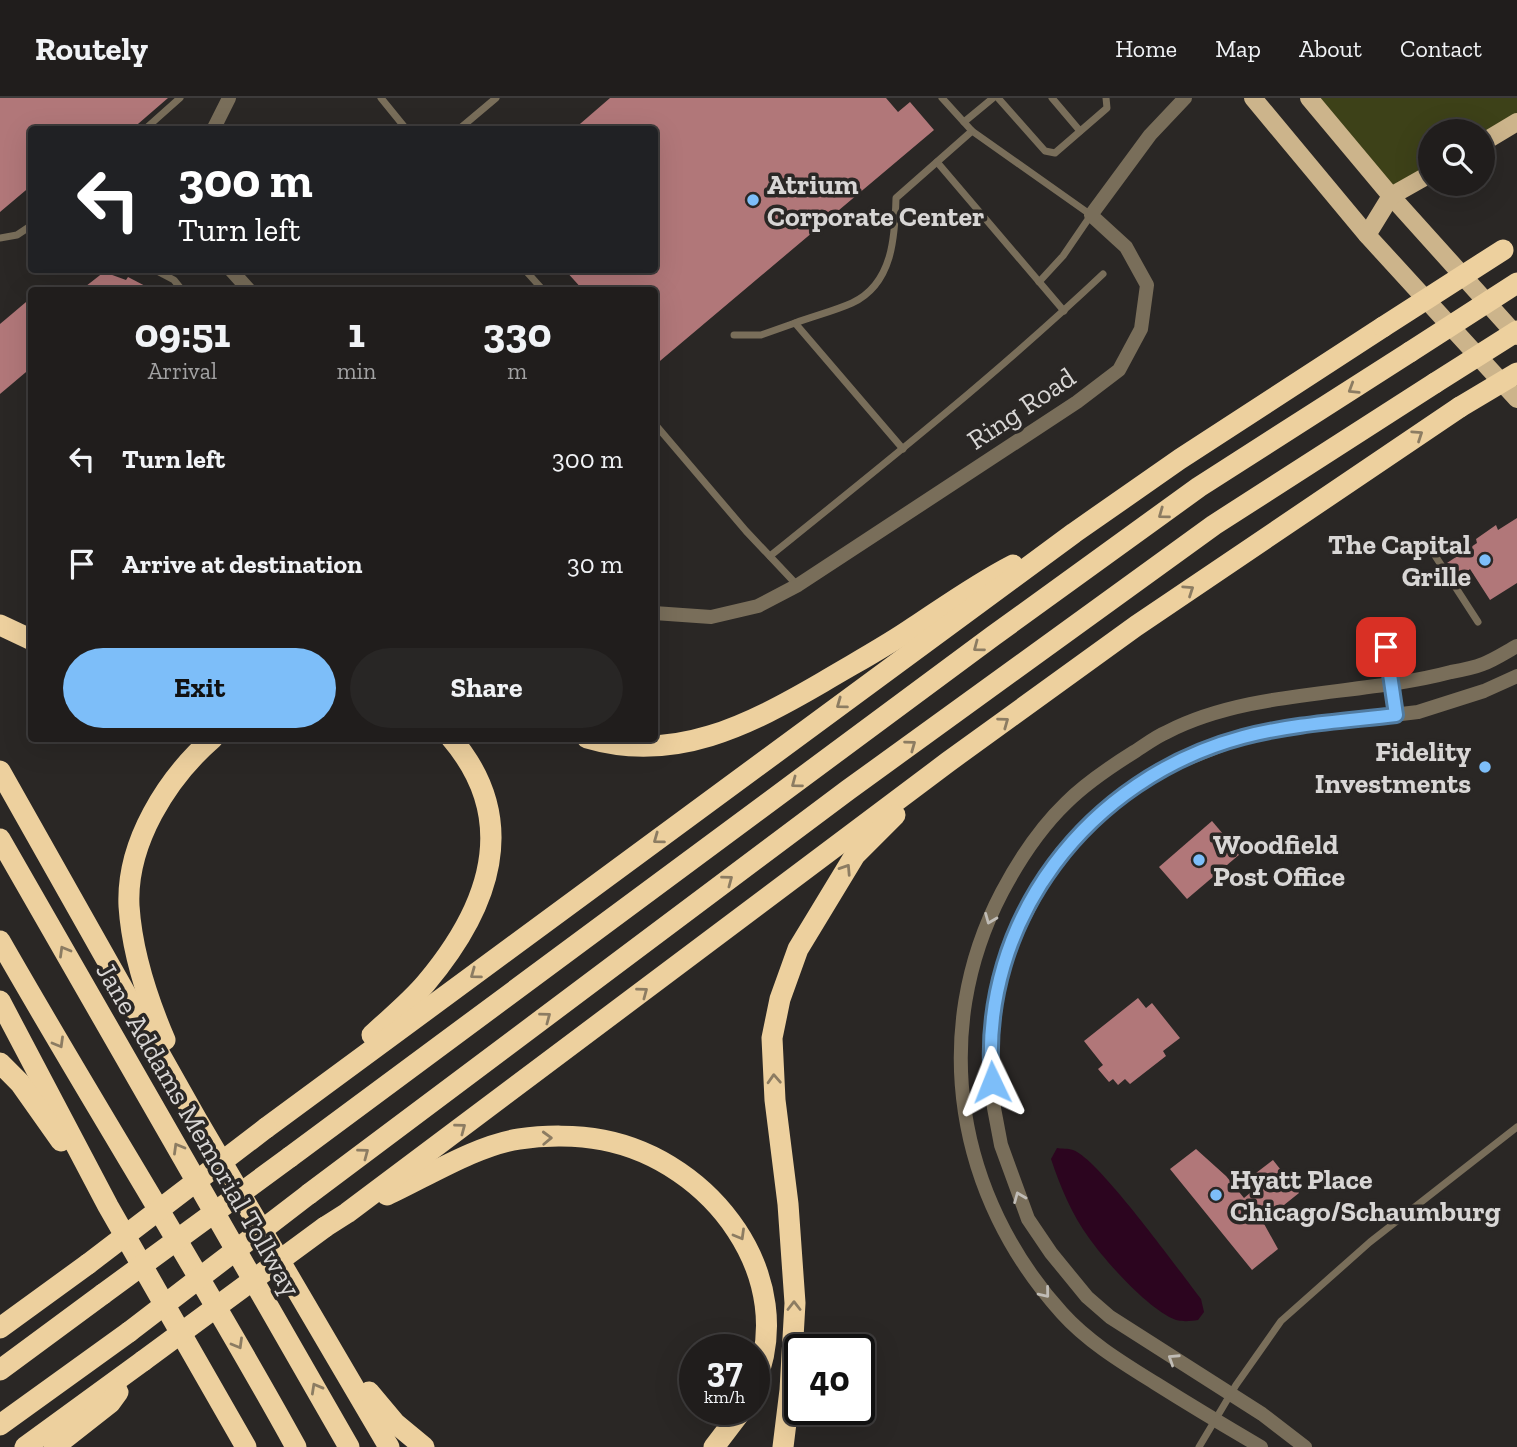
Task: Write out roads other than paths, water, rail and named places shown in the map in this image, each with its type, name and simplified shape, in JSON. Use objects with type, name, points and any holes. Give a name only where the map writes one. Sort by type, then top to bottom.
[{"type":"highway","points":[[0,1328],[301,1102],[1074,533],[1180,459],[1510,246]]},
{"type":"highway","points":[[0,1370],[993,636],[1199,487],[1517,283]]},
{"type":"highway","points":[[0,1425],[129,1332],[848,790],[1181,549],[1273,486],[1517,334]]},
{"type":"highway","points":[[25,1447],[347,1213],[948,762],[1136,626],[1460,408],[1517,373]]},
{"type":"highway","points":[[606,742],[624,746],[686,743],[734,729],[783,705],[912,629],[978,583],[1074,533]]},
{"type":"highway","points":[[0,625],[28,638]]},
{"type":"highway","points":[[197,1120],[149,1000],[137,958],[129,903],[137,853],[152,814],[174,779],[209,742]]},
{"type":"highway","points":[[301,1102],[426,983],[461,936],[479,901],[492,849],[491,817],[481,783],[454,742]]},
{"type":"highway","points":[[783,1447],[790,1390],[795,1303],[788,1204],[775,1100],[772,1038],[780,999],[798,949],[855,855],[948,762]]},
{"type":"highway","points":[[0,771],[197,1120],[389,1447]]},
{"type":"highway","name":"Jane Addams Memorial Tollway","points":[[0,839],[349,1447]]},
{"type":"highway","points":[[0,942],[144,1182],[296,1447]]},
{"type":"highway","points":[[0,1001],[108,1206],[227,1412],[243,1447]]},
{"type":"highway","points":[[0,1063],[20,1083],[108,1206]]},
{"type":"highway","points":[[347,1213],[488,1147],[518,1139],[576,1137],[604,1140],[637,1150],[679,1172],[716,1204],[738,1230],[755,1263],[764,1296],[766,1334]]},
{"type":"highway","points":[[0,1312],[41,1298]]},
{"type":"highway","points":[[337,1355],[395,1423],[424,1447]]},
{"type":"highway","points":[[54,1447],[110,1403],[139,1364]]},
{"type":"highway","points":[[713,1447],[730,1425]]},
{"type":"main road","points":[[1253,98],[1367,234],[1517,399]]},
{"type":"main road","points":[[1309,98],[1391,197],[1517,334]]},
{"type":"main road","points":[[1495,135],[1517,122]]},
{"type":"main road","points":[[1367,234],[1391,197],[1418,181]]},
{"type":"street","points":[[215,126],[229,98]]},
{"type":"street","points":[[1091,215],[1150,135],[1185,98]]},
{"type":"street","name":"Ring Road","points":[[658,613],[711,617],[758,606],[798,585],[1077,402],[1119,370],[1141,329],[1147,285],[1126,247],[1091,215]]},
{"type":"street","points":[[234,273],[245,287]]},
{"type":"street","points":[[1261,1447],[1122,1363],[1074,1324],[1044,1292],[1010,1244],[995,1215],[982,1180],[964,1111],[961,1081],[968,981],[992,911],[1022,858],[1066,803],[1090,782],[1167,731],[1219,712],[1432,677],[1483,664],[1517,646]]},
{"type":"street","points":[[1305,1447],[1262,1414],[1111,1317],[1087,1297],[1028,1219],[1008,1167],[994,1108],[990,1055],[998,988],[1009,946],[1047,873],[1061,853],[1099,814],[1138,784],[1169,765],[1242,737],[1293,727],[1432,708],[1484,691],[1517,676]]},
{"type":"lane","points":[[148,126],[180,98]]},
{"type":"lane","points":[[381,98],[404,126]]},
{"type":"lane","points":[[463,126],[496,98]]},
{"type":"lane","points":[[942,98],[972,131],[1091,215],[1063,256],[1039,282]]},
{"type":"lane","points":[[964,122],[995,98],[1045,151],[1055,153],[1107,108],[1107,98]]},
{"type":"lane","points":[[1052,98],[1080,131]]},
{"type":"lane","points":[[734,335],[761,335],[854,302],[871,289],[887,267],[895,242],[897,198],[972,131]]},
{"type":"lane","points":[[937,162],[1064,311]]},
{"type":"lane","points":[[0,238],[28,227]]},
{"type":"lane","points":[[161,273],[174,279],[180,287]]},
{"type":"lane","points":[[528,273],[540,287]]},
{"type":"lane","points":[[770,556],[903,449],[1064,311],[1103,274]]},
{"type":"lane","points":[[795,323],[903,449]]},
{"type":"lane","points":[[658,428],[798,585]]},
{"type":"lane","points":[[1434,554],[1478,622]]},
{"type":"lane","points":[[1386,647],[1396,715]]},
{"type":"lane","points":[[1199,1447],[1267,1338],[1281,1321],[1370,1242],[1517,1127]]},
{"type":"place","name":"Atrium Corporate Center","points":[[753,200]]},
{"type":"place","name":"The Capital Grille","points":[[1485,560]]},
{"type":"place","name":"Fidelity Investments","points":[[1485,767]]},
{"type":"place","name":"Woodfield Post Office","points":[[1199,860]]},
{"type":"place","name":"Hyatt Place Chicago/Schaumburg","points":[[1216,1195]]}]
